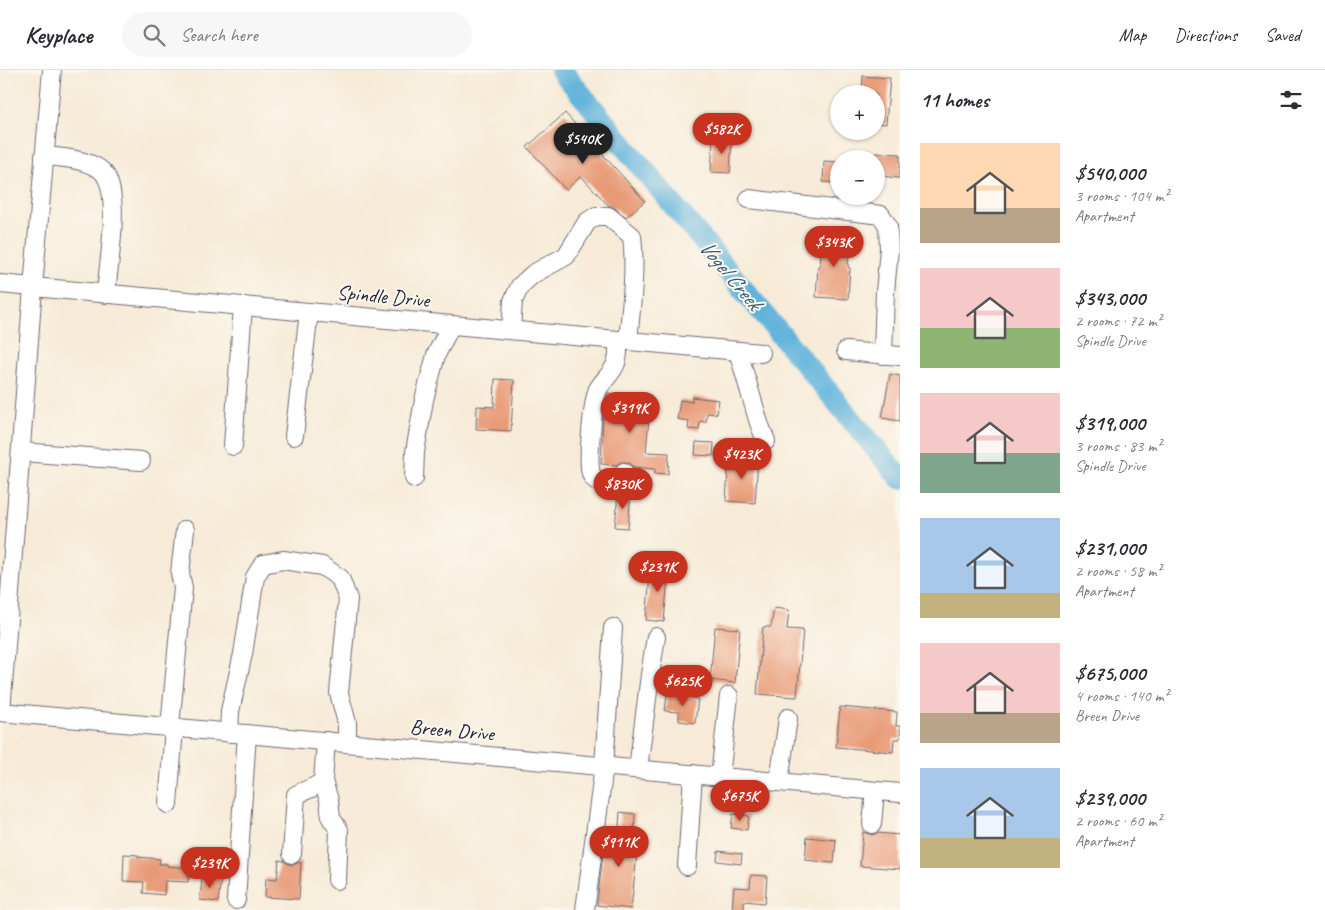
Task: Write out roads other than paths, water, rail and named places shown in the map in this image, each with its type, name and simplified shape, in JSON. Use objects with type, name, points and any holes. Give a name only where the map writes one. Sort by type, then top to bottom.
[{"type":"street","points":[[0,712],[52,70]]},
{"type":"street","points":[[44,156],[68,158],[88,163],[102,171],[109,180],[112,194],[113,224],[106,294]]},
{"type":"street","points":[[748,199],[881,214],[888,226],[889,249],[885,292],[892,355],[846,351]]},
{"type":"street","points":[[511,330],[513,301],[520,286],[533,274],[566,256],[587,222],[596,216],[608,216],[632,236],[631,310],[616,363],[613,370],[598,389],[594,399],[589,476],[602,484],[616,481],[624,472]]},
{"type":"street","name":"Spindle Drive","points":[[0,284],[761,353]]},
{"type":"street","points":[[233,446],[243,306]]},
{"type":"street","points":[[294,436],[309,312]]},
{"type":"street","points":[[414,478],[415,452],[424,400],[436,355],[451,325]]},
{"type":"street","points":[[738,351],[766,441]]},
{"type":"street","points":[[21,452],[141,460]]},
{"type":"street","points":[[168,804],[183,588],[180,573],[185,530]]},
{"type":"street","points":[[236,900],[238,733],[230,711],[243,654],[255,577],[263,564],[283,560],[322,566],[340,578],[348,599],[339,693],[347,723],[347,743]]},
{"type":"street","points":[[585,910],[604,766],[613,628]]},
{"type":"street","points":[[638,769],[656,637]]},
{"type":"street","points":[[720,777],[729,696]]},
{"type":"street","name":"Breen Drive","points":[[0,712],[900,793]]},
{"type":"street","points":[[779,782],[788,718]]},
{"type":"street","points":[[326,741],[323,781],[329,800],[331,818],[339,830],[337,880]]},
{"type":"street","points":[[687,866],[693,774]]},
{"type":"street","points":[[292,854],[296,795],[304,790],[314,788],[323,781]]},
{"type":"street","points":[[872,824],[875,790]]},
{"type":"waterway","name":"Vogel Creek","points":[[561,70],[900,478]]}]
